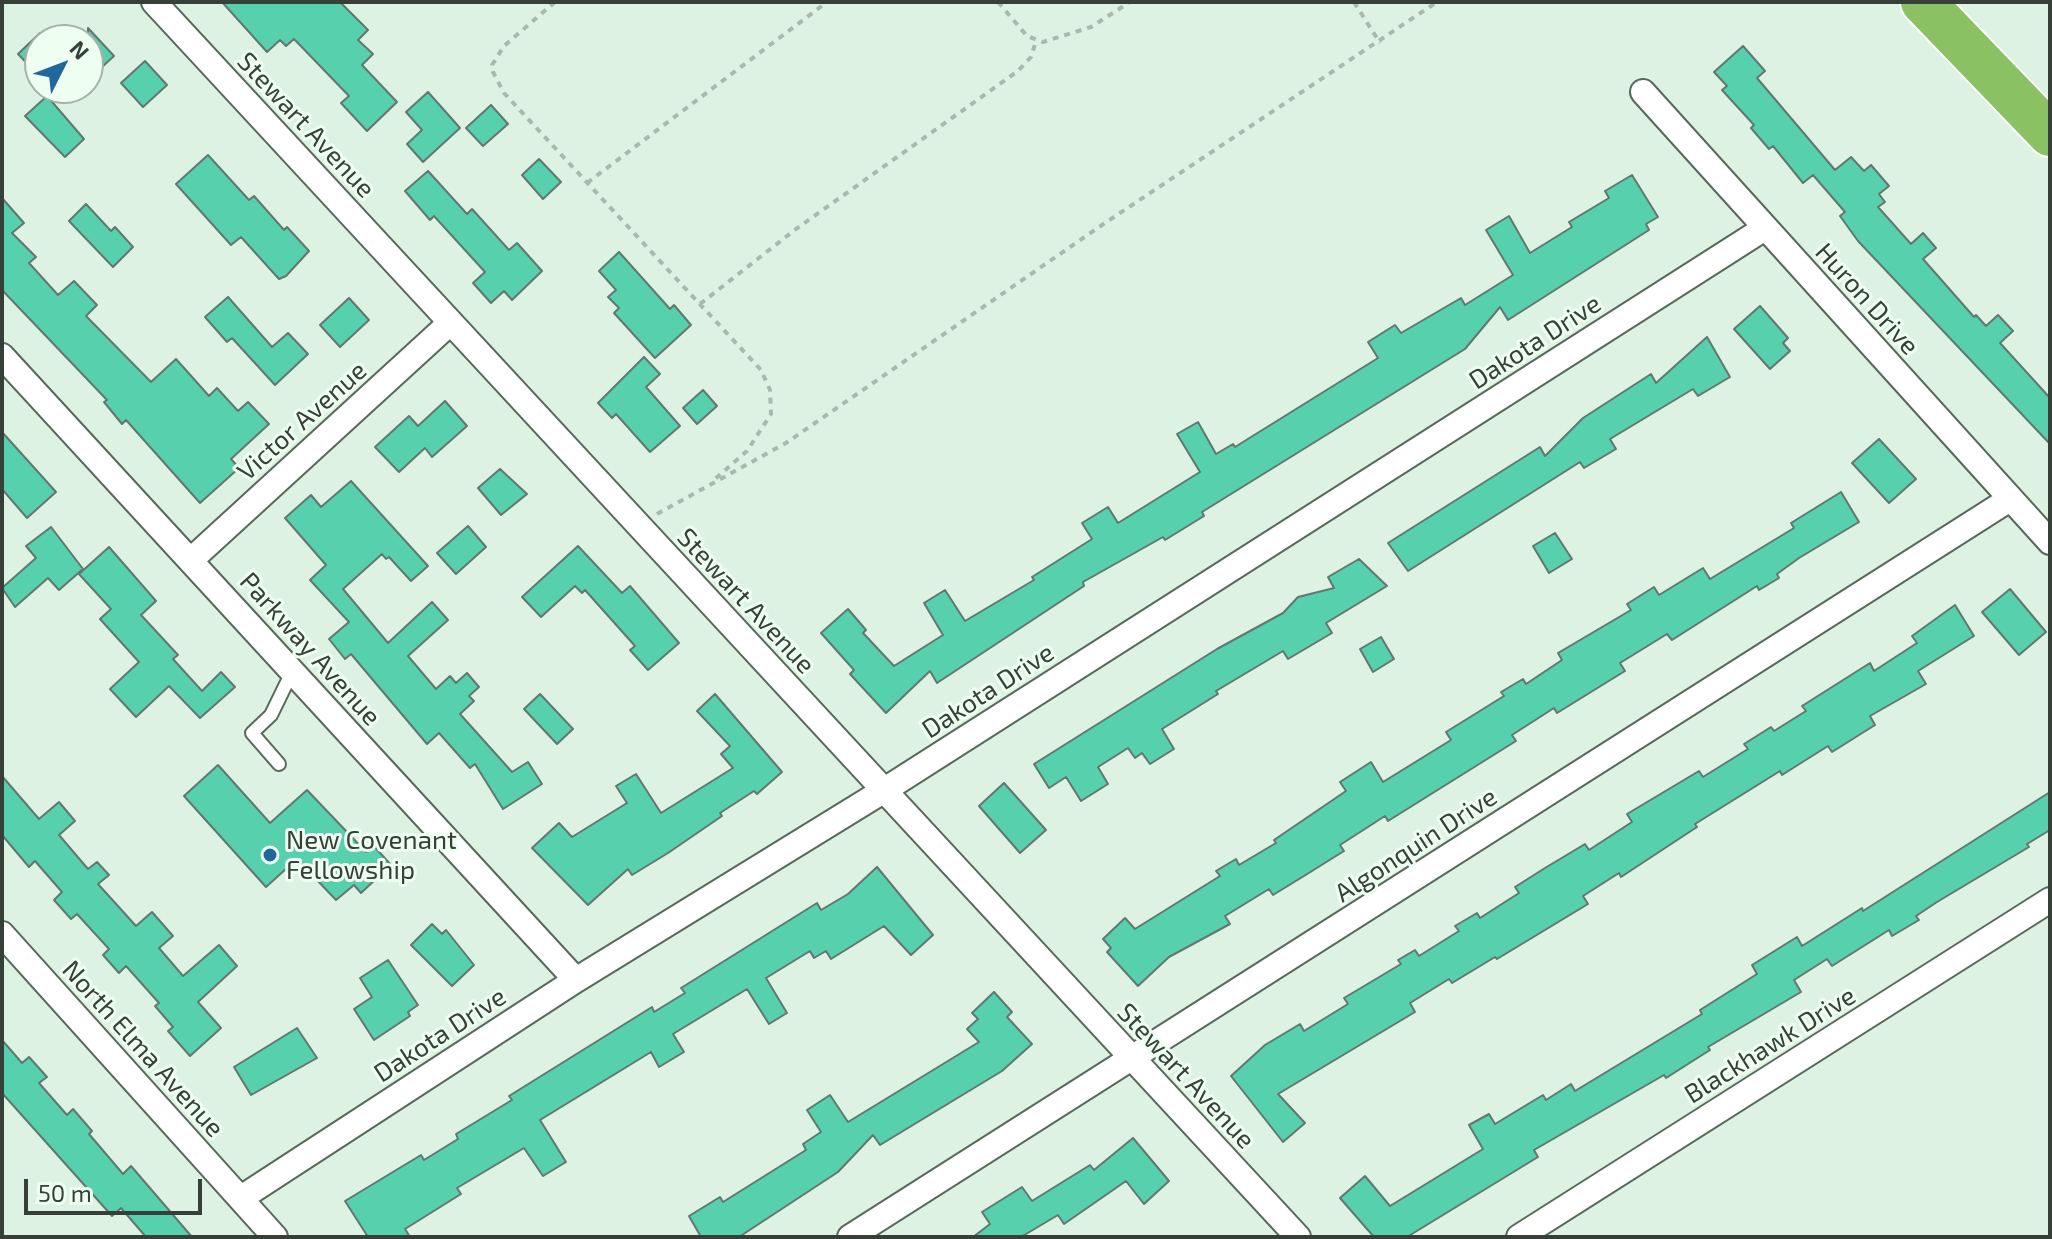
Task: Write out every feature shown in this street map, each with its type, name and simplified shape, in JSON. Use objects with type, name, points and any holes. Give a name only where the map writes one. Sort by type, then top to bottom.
[{"type":"highway","points":[[1923,2],[2050,134]]},
{"type":"highway","points":[[1951,2],[2050,111]]},
{"type":"street","name":"Stewart Avenue","points":[[154,2],[1298,1237]]},
{"type":"street","name":"Huron Drive","points":[[1643,92],[2050,542]]},
{"type":"street","name":"Dakota Drive","points":[[241,1198],[576,980],[883,791],[1765,228]]},
{"type":"street","name":"Victor Avenue","points":[[191,560],[450,323]]},
{"type":"street","name":"Parkway Avenue","points":[[2,356],[576,980]]},
{"type":"street","name":"Algonquin Drive","points":[[850,1237],[2010,499]]},
{"type":"street","name":"Blackhawk Drive","points":[[1519,1237],[2050,900]]},
{"type":"street","name":"North Elma Avenue","points":[[2,934],[275,1237]]},
{"type":"lane","points":[[279,764],[252,733],[271,715],[292,672]]},
{"type":"path","points":[[555,2],[504,46],[492,65],[504,93],[761,370],[771,402],[771,414],[747,451],[703,488]]},
{"type":"path","points":[[587,183],[827,2]]},
{"type":"path","points":[[998,2],[1036,41]]},
{"type":"path","points":[[1036,41],[1080,32],[1130,2]]},
{"type":"path","points":[[1354,2],[1380,43]]},
{"type":"path","points":[[638,526],[786,443],[1102,225],[1380,43],[1437,2]]},
{"type":"path","points":[[700,304],[796,229],[1018,71],[1031,57],[1036,41]]},
{"type":"building","points":[[222,2],[340,2],[368,30],[358,40],[373,54],[362,65],[397,102],[367,131],[341,103],[349,96],[294,39],[286,46],[280,40],[267,52]]},
{"type":"building","points":[[104,45],[114,56],[104,65]]},
{"type":"building","points":[[1743,46],[1765,71],[1757,78],[1835,170],[1851,157],[1864,171],[1871,165],[1889,186],[1879,194],[1885,202],[1878,207],[1911,244],[1923,233],[1936,248],[1923,259],[1974,317],[1976,315],[1986,326],[1998,315],[2013,331],[2000,343],[2050,398],[2050,444],[1858,241],[1840,216],[1845,212],[1813,175],[1803,183],[1773,146],[1769,149],[1751,128],[1754,125],[1722,90],[1727,86],[1714,72]]},
{"type":"building","points":[[145,61],[167,85],[143,107],[121,83]]},
{"type":"building","points":[[428,92],[460,128],[423,162],[407,144],[422,130],[406,112]]},
{"type":"building","points":[[38,104],[54,104],[84,139],[65,157],[25,116]]},
{"type":"building","points":[[491,105],[508,124],[483,146],[466,128]]},
{"type":"building","points":[[208,155],[249,200],[254,196],[284,230],[287,227],[309,251],[286,276],[279,279],[241,237],[231,245],[176,184]]},
{"type":"building","points":[[539,159],[561,182],[543,199],[522,175]]},
{"type":"building","points":[[428,171],[467,214],[472,209],[509,250],[517,243],[542,271],[512,300],[504,291],[491,303],[473,283],[485,272],[434,216],[430,220],[405,191]]},
{"type":"building","points":[[1632,175],[1658,217],[1646,224],[1649,230],[1508,320],[1500,307],[1465,349],[1202,512],[1204,516],[1165,540],[1163,537],[1083,582],[1084,586],[937,683],[930,671],[886,713],[850,674],[854,670],[821,633],[848,609],[866,630],[863,633],[894,666],[943,635],[924,603],[945,590],[965,621],[1034,580],[1032,577],[1092,539],[1082,523],[1108,507],[1118,523],[1200,472],[1177,434],[1198,422],[1216,454],[1233,444],[1235,447],[1378,358],[1368,342],[1395,325],[1401,333],[1461,298],[1465,305],[1513,275],[1486,230],[1509,216],[1530,253],[1572,227],[1569,222],[1609,198],[1605,191]]},
{"type":"building","points":[[2,198],[24,223],[12,233],[36,257],[29,263],[58,295],[74,281],[97,305],[86,316],[151,382],[176,359],[209,396],[217,388],[238,411],[248,402],[269,424],[231,459],[239,468],[200,503],[126,420],[122,424],[104,402],[107,400],[2,290]]},
{"type":"building","points":[[86,204],[111,231],[115,227],[133,247],[113,267],[69,221]]},
{"type":"building","points":[[619,252],[670,309],[674,305],[691,325],[655,358],[614,313],[619,308],[608,297],[616,290],[599,271]]},
{"type":"building","points":[[228,297],[272,347],[288,333],[308,354],[275,385],[232,338],[227,342],[205,317]]},
{"type":"building","points":[[349,298],[369,320],[340,347],[320,325]]},
{"type":"building","points":[[1760,306],[1788,338],[1783,343],[1790,351],[1770,369],[1734,329]]},
{"type":"building","points":[[1707,337],[1730,377],[1698,396],[1693,389],[1610,439],[1616,449],[1584,468],[1580,462],[1408,571],[1388,543],[1540,447],[1545,456],[1583,418],[1651,374],[1656,383]]},
{"type":"building","points":[[644,357],[660,374],[646,387],[680,426],[650,452],[616,414],[612,418],[598,403]]},
{"type":"building","points":[[703,390],[717,406],[697,424],[683,408]]},
{"type":"building","points":[[445,401],[467,426],[432,457],[425,448],[399,472],[375,447],[409,416],[418,426]]},
{"type":"building","points":[[2,432],[56,492],[27,518],[2,489]]},
{"type":"building","points":[[1879,439],[1916,479],[1889,503],[1852,463]]},
{"type":"building","points":[[500,469],[527,494],[501,515],[478,488]]},
{"type":"building","points":[[351,481],[428,566],[411,581],[389,557],[386,559],[382,554],[343,589],[388,643],[432,602],[448,620],[408,656],[436,689],[450,676],[456,683],[467,673],[479,687],[469,696],[474,701],[460,714],[512,772],[528,762],[542,784],[503,809],[475,764],[470,768],[439,733],[427,744],[351,654],[345,659],[329,639],[349,622],[310,580],[326,565],[285,518],[311,495],[321,507]]},
{"type":"building","points":[[1841,492],[1859,522],[1799,558],[1777,574],[1779,578],[1759,590],[1757,586],[1672,640],[1667,634],[1620,663],[1625,671],[1557,713],[1554,708],[1512,735],[1516,741],[1388,821],[1385,816],[1340,845],[1344,851],[1304,876],[1273,895],[1269,889],[1225,916],[1230,924],[1169,957],[1138,986],[1107,952],[1111,948],[1103,939],[1125,918],[1135,929],[1220,876],[1216,871],[1236,859],[1239,865],[1276,843],[1274,840],[1346,791],[1340,782],[1371,762],[1383,782],[1451,740],[1446,732],[1504,696],[1501,692],[1523,679],[1526,684],[1562,660],[1558,653],[1631,610],[1627,604],[1654,587],[1659,595],[1703,568],[1710,579],[1794,528],[1791,523]]},
{"type":"building","points":[[468,526],[486,547],[456,574],[437,553]]},
{"type":"building","points":[[51,527],[83,569],[59,590],[48,578],[15,607],[2,588],[36,558],[26,546]]},
{"type":"building","points":[[1555,533],[1572,559],[1549,573],[1533,546]]},
{"type":"building","points":[[578,546],[622,593],[630,586],[679,643],[648,670],[630,650],[635,646],[585,590],[582,593],[575,586],[541,617],[522,597]]},
{"type":"building","points":[[109,547],[156,601],[141,615],[178,655],[173,659],[202,691],[221,672],[235,687],[200,718],[169,686],[136,717],[110,689],[139,662],[100,619],[111,609],[79,574]]},
{"type":"building","points":[[1359,559],[1387,586],[1326,623],[1332,633],[1288,659],[1283,651],[1216,691],[1218,694],[1162,729],[1174,749],[1150,764],[1142,753],[1135,758],[1128,748],[1098,767],[1108,784],[1081,801],[1066,777],[1049,788],[1034,764],[1217,649],[1283,613],[1298,597],[1334,588],[1328,577]]},
{"type":"building","points":[[2010,589],[2046,632],[2019,655],[1982,612]]},
{"type":"building","points":[[1955,605],[1974,636],[1918,671],[1926,684],[1870,716],[1875,725],[1832,752],[1828,746],[1782,775],[1780,771],[1695,824],[1697,827],[1621,877],[1619,873],[1583,896],[1588,904],[1497,959],[1495,957],[1452,983],[1449,979],[1410,1003],[1415,1012],[1278,1094],[1305,1123],[1283,1142],[1231,1076],[1265,1045],[1300,1024],[1304,1031],[1348,1004],[1344,998],[1401,964],[1398,960],[1415,950],[1419,956],[1459,931],[1455,926],[1477,913],[1480,918],[1519,893],[1515,887],[1545,868],[1585,844],[1589,850],[1632,822],[1627,814],[1699,771],[1703,777],[1748,749],[1744,744],[1771,727],[1774,731],[1806,711],[1802,706],[1870,663],[1874,671],[1917,643],[1912,636]]},
{"type":"building","points":[[1381,637],[1394,659],[1373,672],[1360,649]]},
{"type":"building","points":[[540,694],[573,729],[557,744],[524,709]]},
{"type":"building","points":[[715,694],[782,772],[757,794],[754,791],[720,813],[722,816],[668,853],[632,875],[628,869],[588,905],[532,848],[559,823],[572,837],[627,803],[616,786],[636,774],[661,813],[733,768],[721,754],[730,746],[697,711]]},
{"type":"building","name":"New Covenant Fellowship","points":[[218,765],[270,823],[307,790],[366,852],[373,845],[391,865],[361,893],[354,885],[336,900],[297,859],[266,887],[184,796]]},
{"type":"building","points":[[2,776],[39,819],[59,802],[75,821],[59,835],[88,869],[97,862],[109,875],[98,884],[136,926],[152,912],[173,936],[159,948],[183,976],[219,945],[237,966],[198,1002],[221,1028],[190,1056],[168,1031],[173,1027],[155,1006],[159,1003],[126,966],[119,973],[103,955],[109,949],[77,914],[71,919],[54,900],[62,892],[35,861],[29,867],[2,835]]},
{"type":"building","points":[[1004,783],[1046,830],[1020,853],[979,806]]},
{"type":"building","points":[[2050,792],[2050,830],[2027,844],[2029,847],[1937,902],[1916,916],[1919,920],[1892,936],[1889,930],[1832,966],[1827,959],[1794,980],[1801,992],[1708,1047],[1710,1050],[1666,1078],[1664,1075],[1534,1150],[1538,1157],[1407,1237],[1374,1237],[1340,1198],[1365,1176],[1390,1206],[1483,1149],[1469,1125],[1489,1114],[1495,1124],[1543,1095],[1546,1100],[1571,1084],[1575,1091],[1702,1014],[1700,1010],[1757,974],[1752,965],[1797,937],[1802,946],[1862,908],[1863,911]]},
{"type":"building","points":[[877,867],[933,935],[911,955],[884,926],[831,959],[826,951],[814,958],[810,951],[766,978],[787,1013],[769,1024],[747,989],[673,1034],[684,1052],[659,1067],[651,1052],[540,1120],[566,1162],[543,1176],[524,1148],[457,1188],[461,1194],[405,1229],[410,1237],[368,1237],[345,1201],[421,1155],[424,1160],[458,1139],[456,1134],[512,1100],[509,1096],[652,1007],[654,1012],[685,993],[681,988],[817,903],[821,910],[848,894]]},
{"type":"building","points":[[432,924],[442,934],[446,930],[474,965],[452,986],[411,945]]},
{"type":"building","points":[[388,960],[418,1005],[408,1012],[410,1016],[374,1040],[354,1009],[372,997],[360,978]]},
{"type":"building","points":[[994,992],[1012,1012],[1007,1017],[1032,1044],[1002,1071],[880,1145],[873,1135],[838,1172],[739,1237],[701,1237],[689,1216],[720,1197],[723,1202],[806,1150],[803,1144],[821,1132],[807,1110],[830,1095],[848,1122],[979,1042],[967,1029],[978,1019],[972,1013]]},
{"type":"building","points":[[297,1028],[317,1058],[251,1095],[234,1067]]},
{"type":"building","points":[[2,1040],[22,1063],[29,1057],[47,1077],[39,1083],[67,1115],[73,1109],[92,1131],[89,1134],[123,1174],[131,1166],[192,1237],[146,1237],[121,1208],[112,1216],[2,1093]]},
{"type":"building","points":[[1133,1138],[1169,1181],[1144,1204],[1126,1181],[1064,1224],[1058,1215],[1021,1237],[973,1237],[990,1224],[982,1212],[1022,1187],[1032,1201],[1090,1165],[1094,1170]]},
{"type":"place","name":"New Covenant Fellowship","points":[[270,855]]}]
